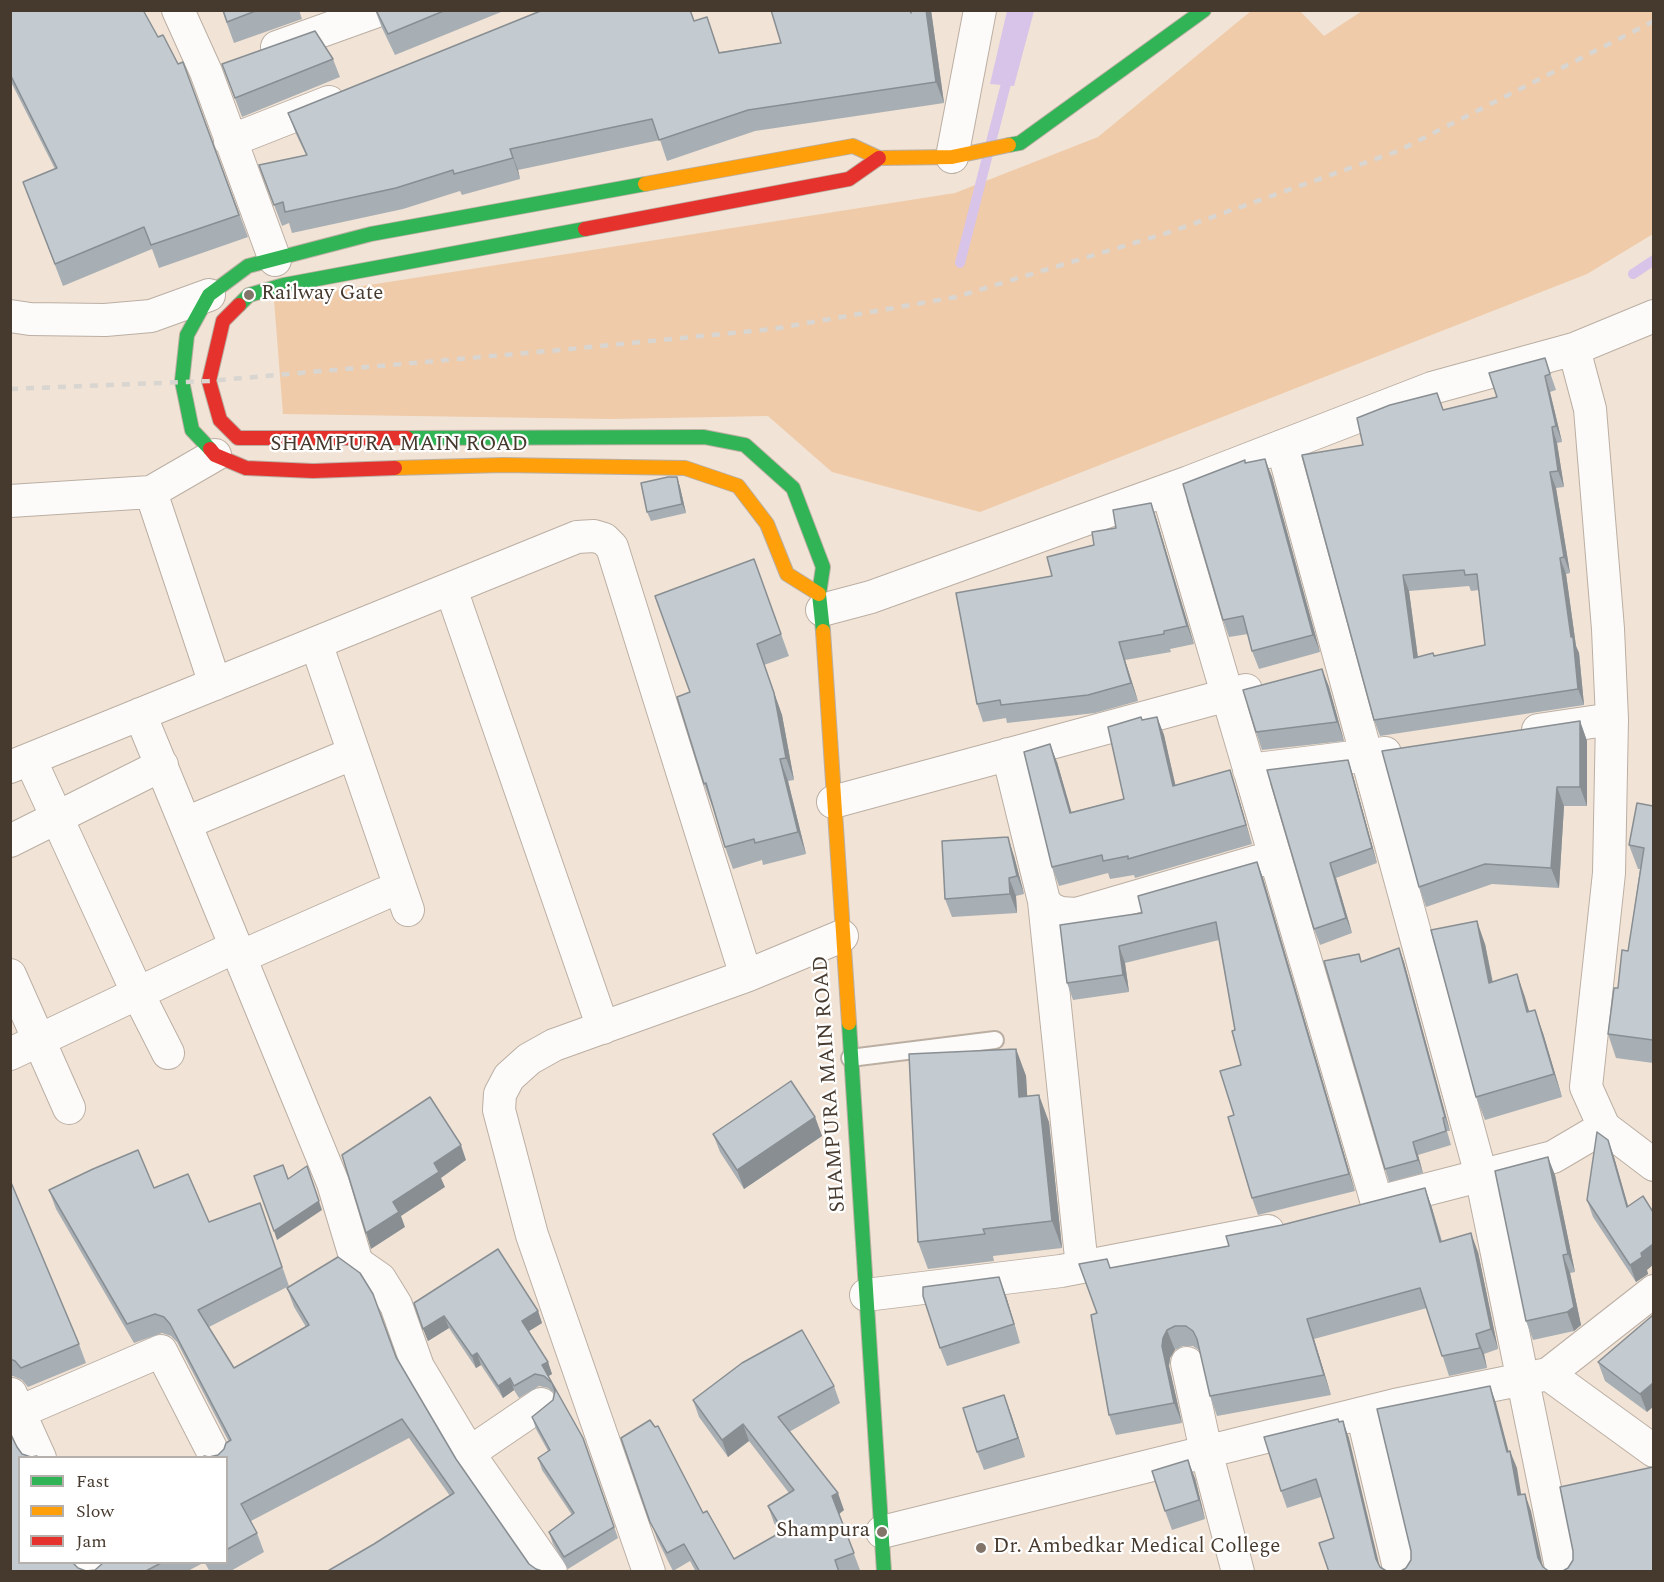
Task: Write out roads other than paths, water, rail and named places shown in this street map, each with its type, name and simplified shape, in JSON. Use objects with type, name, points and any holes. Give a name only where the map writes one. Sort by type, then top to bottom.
[{"type":"street","points":[[178,10],[227,64],[230,141],[275,260]]},
{"type":"street","points":[[227,64],[380,10]]},
{"type":"street","points":[[960,155],[980,10]]},
{"type":"street","name":"SHAMPURA MAIN ROAD","points":[[821,602],[787,574],[767,524],[738,486],[685,468],[503,465],[313,471],[246,468],[215,455],[192,430],[182,381],[187,334],[209,295],[248,266],[371,234],[853,146],[879,158],[960,155],[1020,143],[1204,10]]},
{"type":"street","points":[[230,141],[360,89]]},
{"type":"street","name":"SHAMPURA MAIN ROAD","points":[[879,158],[849,179],[284,285],[249,295],[223,321],[209,381],[220,420],[238,438],[704,437],[745,445],[793,488],[823,567],[821,602],[833,802],[884,1572]]},
{"type":"street","points":[[10,316],[30,319],[105,320],[151,316],[209,295]]},
{"type":"street","points":[[821,602],[871,597],[1167,490],[1432,388],[1574,350],[1653,316]]},
{"type":"street","points":[[1574,350],[1590,409],[1608,629],[1612,719],[1609,873],[1586,1087],[1604,1127],[1653,1165]]},
{"type":"street","points":[[1282,446],[1330,668],[1367,756],[1536,1376],[1562,1572]]},
{"type":"street","points":[[10,501],[151,492],[215,455]]},
{"type":"street","points":[[1167,490],[1275,856],[1365,1206],[1553,1157],[1604,1127]]},
{"type":"street","points":[[151,492],[215,684]]},
{"type":"street","points":[[168,1053],[138,994],[57,817],[20,763],[577,537],[594,536],[604,539],[612,547],[746,976]]},
{"type":"street","points":[[451,589],[603,1028]]},
{"type":"street","points":[[10,1054],[138,994],[238,952],[396,902],[354,753],[316,643]]},
{"type":"street","points":[[833,802],[1273,683]]},
{"type":"street","points":[[140,714],[333,1183],[357,1263],[380,1279],[396,1305],[418,1367],[470,1453],[550,1572]]},
{"type":"street","points":[[1507,735],[1612,719]]},
{"type":"street","points":[[1249,770],[1413,749]]},
{"type":"street","points":[[186,823],[354,753]]},
{"type":"street","points":[[1008,754],[1044,901],[1082,1267]]},
{"type":"street","points":[[10,841],[162,765]]},
{"type":"street","points":[[1044,901],[1051,909],[1061,913],[1076,914],[1275,856]]},
{"type":"street","points":[[649,1572],[532,1235],[499,1110],[500,1094],[510,1077],[529,1059],[554,1045],[746,976],[842,936]]},
{"type":"street","points":[[10,975],[69,1108]]},
{"type":"street","points":[[866,1295],[1082,1267],[1296,1224]]},
{"type":"street","points":[[882,1532],[1362,1413],[1536,1376],[1653,1291]]},
{"type":"street","points":[[39,1456],[13,1407],[161,1350],[215,1456]]},
{"type":"street","points":[[1187,1363],[1206,1451],[1238,1572]]},
{"type":"street","points":[[1536,1376],[1653,1451]]},
{"type":"street","points":[[470,1453],[541,1404]]},
{"type":"street","points":[[1362,1413],[1400,1572]]},
{"type":"lane","points":[[850,1058],[995,1040]]},
{"type":"waterway","points":[[960,263],[1009,72]]},
{"type":"waterway","points":[[1633,274],[1654,260]]},
{"type":"railway","points":[[10,389],[209,381],[560,350],[773,329],[956,297],[1170,232],[1398,151],[1654,21]]},
{"type":"place","name":"Railway Gate","points":[[249,295]]},
{"type":"place","name":"Shampura","points":[[882,1532]]},
{"type":"place","name":"Dr. Ambedkar Medical College","points":[[981,1548]]}]
